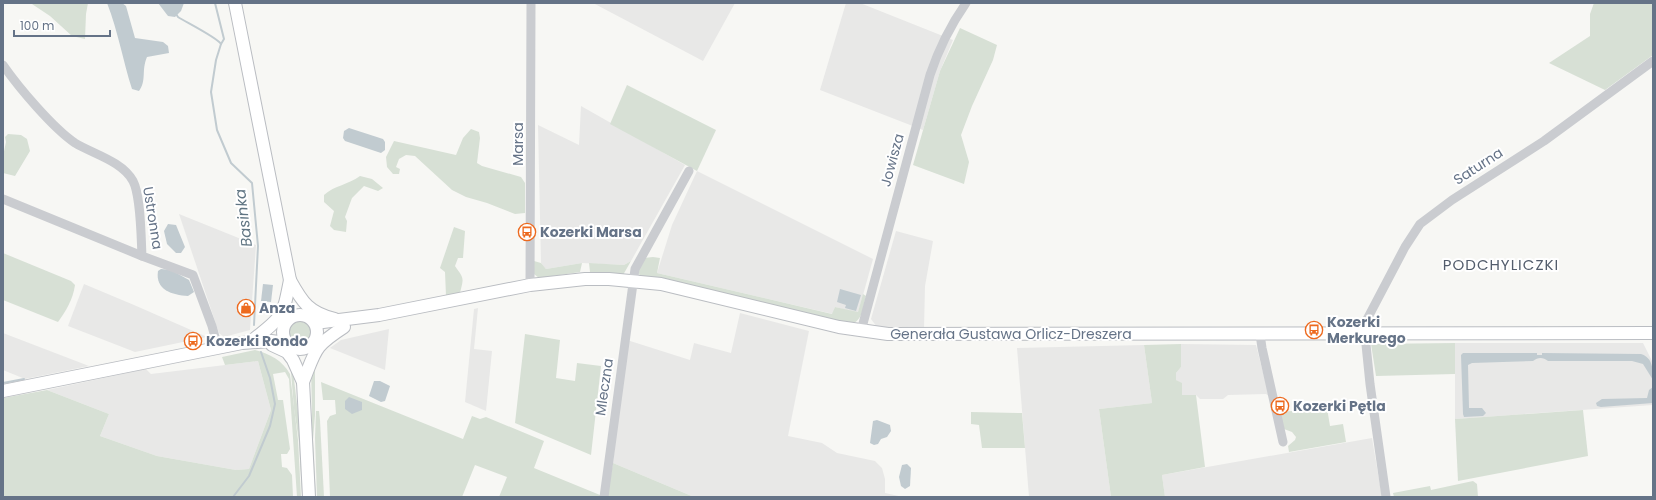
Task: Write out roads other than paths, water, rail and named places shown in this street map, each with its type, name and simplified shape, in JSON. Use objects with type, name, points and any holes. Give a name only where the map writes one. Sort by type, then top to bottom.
[{"type":"main road","points":[[235,3],[291,284],[300,308],[316,329],[316,340],[309,348],[305,360],[303,376],[309,497]]},
{"type":"main road","name":"Generała Gustawa Orlicz-Dreszera","points":[[316,329],[343,324],[359,324],[379,315],[530,285],[585,279],[632,280],[684,289],[861,331],[929,335],[1653,333]]},
{"type":"main road","points":[[291,284],[302,300],[314,312],[343,324],[318,346],[303,376]]},
{"type":"main road","points":[[291,284],[290,315],[285,326],[289,345],[296,352],[303,376]]},
{"type":"main road","points":[[254,341],[278,320],[286,303],[291,284]]},
{"type":"main road","points":[[3,391],[242,344],[254,341],[285,326],[296,316],[305,316]]},
{"type":"main road","points":[[254,341],[289,345],[300,350],[309,348]]},
{"type":"main road","points":[[254,341],[277,346],[283,349],[293,360],[303,376]]},
{"type":"street","name":"Marsa","points":[[530,285],[531,3]]},
{"type":"street","name":"Jowisza","points":[[861,331],[930,74],[939,47],[952,22],[966,3]]},
{"type":"street","name":"Saturna","points":[[1364,334],[1364,325],[1405,247],[1420,224],[1452,200],[1544,141],[1653,61]]},
{"type":"street","name":"Ustronna","points":[[3,65],[54,125],[75,142],[123,170],[132,181],[135,190],[141,235],[142,256],[193,275],[212,326],[218,348]]},
{"type":"street","name":"Mleczna","points":[[604,497],[632,280],[635,269],[689,171]]},
{"type":"street","points":[[3,199],[142,256]]},
{"type":"street","points":[[1260,334],[1283,442]]},
{"type":"street","points":[[1364,334],[1386,497]]},
{"type":"waterway","points":[[215,3],[224,39],[221,44]]},
{"type":"waterway","name":"Basinka","points":[[176,14],[178,17],[208,34],[221,44],[216,60],[211,92],[217,130],[231,163],[252,183],[258,246],[254,325]]},
{"type":"waterway","name":"Basinka","points":[[233,497],[249,476],[270,426],[275,404],[270,378],[261,352]]},
{"type":"waterway","points":[[3,383],[24,379]]},
{"type":"place","name":"Kozerki Marsa","points":[[527,232]]},
{"type":"place","name":"Anza","points":[[246,308]]},
{"type":"place","name":"Kozerki Merkurego","points":[[1314,330]]},
{"type":"place","name":"Kozerki Rondo","points":[[193,341]]},
{"type":"place","name":"Kozerki Pętla","points":[[1280,406]]},
{"type":"district","name":"PODCHYLICZKI","points":[[1501,264]]}]
